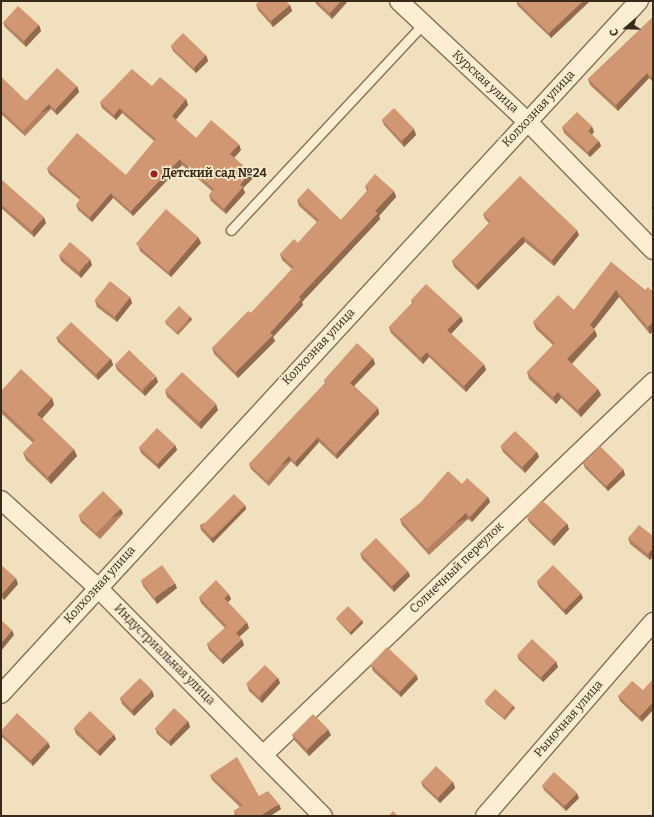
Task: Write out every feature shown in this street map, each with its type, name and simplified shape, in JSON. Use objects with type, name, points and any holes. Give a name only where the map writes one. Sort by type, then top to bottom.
[{"type":"street","name":"Курская улица","points":[[399,1],[528,122],[653,250]]},
{"type":"street","name":"Колхозная улица","points":[[1,694],[97,587],[640,1]]},
{"type":"street","name":"Солнечный переулок","points":[[263,755],[653,382]]},
{"type":"street","name":"Индустриальная улица","points":[[1,500],[97,587],[323,816]]},
{"type":"street","name":"Рыночная улица","points":[[485,816],[653,622]]},
{"type":"lane","points":[[231,230],[423,24]]},
{"type":"building","points":[[260,1],[286,1],[290,5],[271,21],[256,4]]},
{"type":"building","points":[[317,1],[341,1],[330,13]]},
{"type":"building","points":[[517,1],[583,1],[549,33]]},
{"type":"building","points":[[18,6],[39,25],[24,41],[3,22]]},
{"type":"building","points":[[653,17],[653,78],[647,73],[616,105],[588,79]]},
{"type":"building","points":[[183,33],[206,55],[194,68],[170,46]]},
{"type":"building","points":[[57,68],[77,86],[55,110],[49,104],[23,131],[1,110],[1,77],[26,101]]},
{"type":"building","points":[[132,69],[152,86],[160,77],[186,99],[172,116],[196,138],[211,120],[239,144],[230,154],[251,172],[240,185],[243,187],[224,209],[209,195],[214,189],[180,159],[131,211],[111,193],[90,217],[76,205],[81,198],[47,168],[77,133],[126,175],[156,139],[120,108],[114,115],[100,102]]},
{"type":"building","points":[[394,108],[414,129],[402,141],[382,120]]},
{"type":"building","points":[[577,112],[592,126],[588,131],[599,141],[588,152],[562,127]]},
{"type":"building","points":[[375,174],[394,191],[375,211],[378,213],[299,297],[301,299],[270,333],[273,335],[236,372],[212,348],[248,311],[251,313],[294,267],[280,254],[294,239],[298,243],[319,220],[297,200],[308,188],[341,220],[369,189],[365,186]]},
{"type":"building","points":[[520,176],[577,230],[552,260],[523,236],[476,285],[452,261],[491,222],[483,214]]},
{"type":"building","points":[[1,180],[44,217],[32,231],[1,204]]},
{"type":"building","points":[[166,209],[198,237],[168,272],[136,244]]},
{"type":"building","points":[[70,242],[90,259],[79,272],[59,255]]},
{"type":"building","points":[[611,262],[645,290],[648,287],[653,292],[653,322],[648,327],[616,290],[590,325],[595,330],[567,359],[598,389],[578,410],[558,392],[553,397],[527,372],[555,343],[533,322],[558,295],[574,310]]},
{"type":"building","points":[[110,281],[130,297],[114,317],[94,300]]},
{"type":"building","points":[[426,284],[461,316],[447,330],[484,364],[464,386],[427,352],[421,358],[389,327],[414,302],[411,300]]},
{"type":"building","points":[[179,306],[191,317],[176,332],[165,321]]},
{"type":"building","points":[[71,322],[110,359],[96,374],[57,337]]},
{"type":"building","points":[[357,343],[373,358],[350,383],[378,408],[336,454],[318,437],[295,462],[289,456],[267,481],[249,464],[326,382],[324,380]]},
{"type":"building","points":[[129,350],[156,376],[142,390],[115,364]]},
{"type":"building","points":[[21,369],[52,398],[37,414],[74,449],[48,477],[23,453],[35,440],[1,408],[1,391]]},
{"type":"building","points":[[182,372],[216,404],[199,422],[165,390]]},
{"type":"building","points":[[157,428],[175,445],[158,464],[139,447]]},
{"type":"building","points":[[515,431],[537,452],[522,467],[500,446]]},
{"type":"building","points":[[600,446],[623,469],[606,486],[583,463]]},
{"type":"building","points":[[448,471],[462,484],[467,478],[488,497],[470,517],[466,513],[427,549],[400,519],[420,503]]},
{"type":"building","points":[[103,491],[121,509],[96,533],[78,516]]},
{"type":"building","points":[[234,494],[245,505],[213,538],[201,527]]},
{"type":"building","points":[[542,500],[567,523],[551,540],[526,517]]},
{"type":"building","points":[[639,525],[653,536],[653,548],[648,554],[628,538]]},
{"type":"building","points":[[376,538],[408,571],[392,586],[360,553]]},
{"type":"building","points":[[1,565],[16,578],[2,594],[1,593]]},
{"type":"building","points":[[162,565],[175,583],[154,598],[141,580]]},
{"type":"building","points":[[553,565],[581,593],[565,610],[537,581]]},
{"type":"building","points":[[216,580],[229,594],[224,598],[247,622],[236,633],[242,639],[221,659],[207,644],[227,626],[199,597]]},
{"type":"building","points":[[348,606],[362,620],[350,632],[336,618]]},
{"type":"building","points":[[1,620],[12,630],[1,643]]},
{"type":"building","points":[[532,639],[556,662],[541,678],[517,655]]},
{"type":"building","points":[[387,647],[416,674],[400,692],[371,665]]},
{"type":"building","points":[[265,665],[278,678],[259,697],[246,684]]},
{"type":"building","points":[[140,678],[152,690],[132,710],[120,698]]},
{"type":"building","points":[[653,679],[653,702],[640,716],[618,696],[632,681],[643,690]]},
{"type":"building","points":[[495,689],[514,706],[503,718],[484,701]]},
{"type":"building","points":[[174,708],[188,721],[169,741],[155,728]]},
{"type":"building","points":[[90,711],[114,734],[98,750],[74,728]]},
{"type":"building","points":[[17,713],[48,742],[31,760],[1,733],[1,731]]},
{"type":"building","points":[[313,714],[328,729],[307,749],[292,735]]},
{"type":"building","points":[[237,757],[259,796],[268,791],[279,804],[260,816],[238,816],[234,811],[243,805],[210,775]]},
{"type":"building","points":[[436,766],[453,782],[438,798],[421,782]]},
{"type":"building","points":[[554,772],[577,793],[565,806],[542,785]]},
{"type":"building","points":[[393,811],[398,816],[389,816]]},
{"type":"place","name":"Детский сад №24","points":[[154,174]]}]
